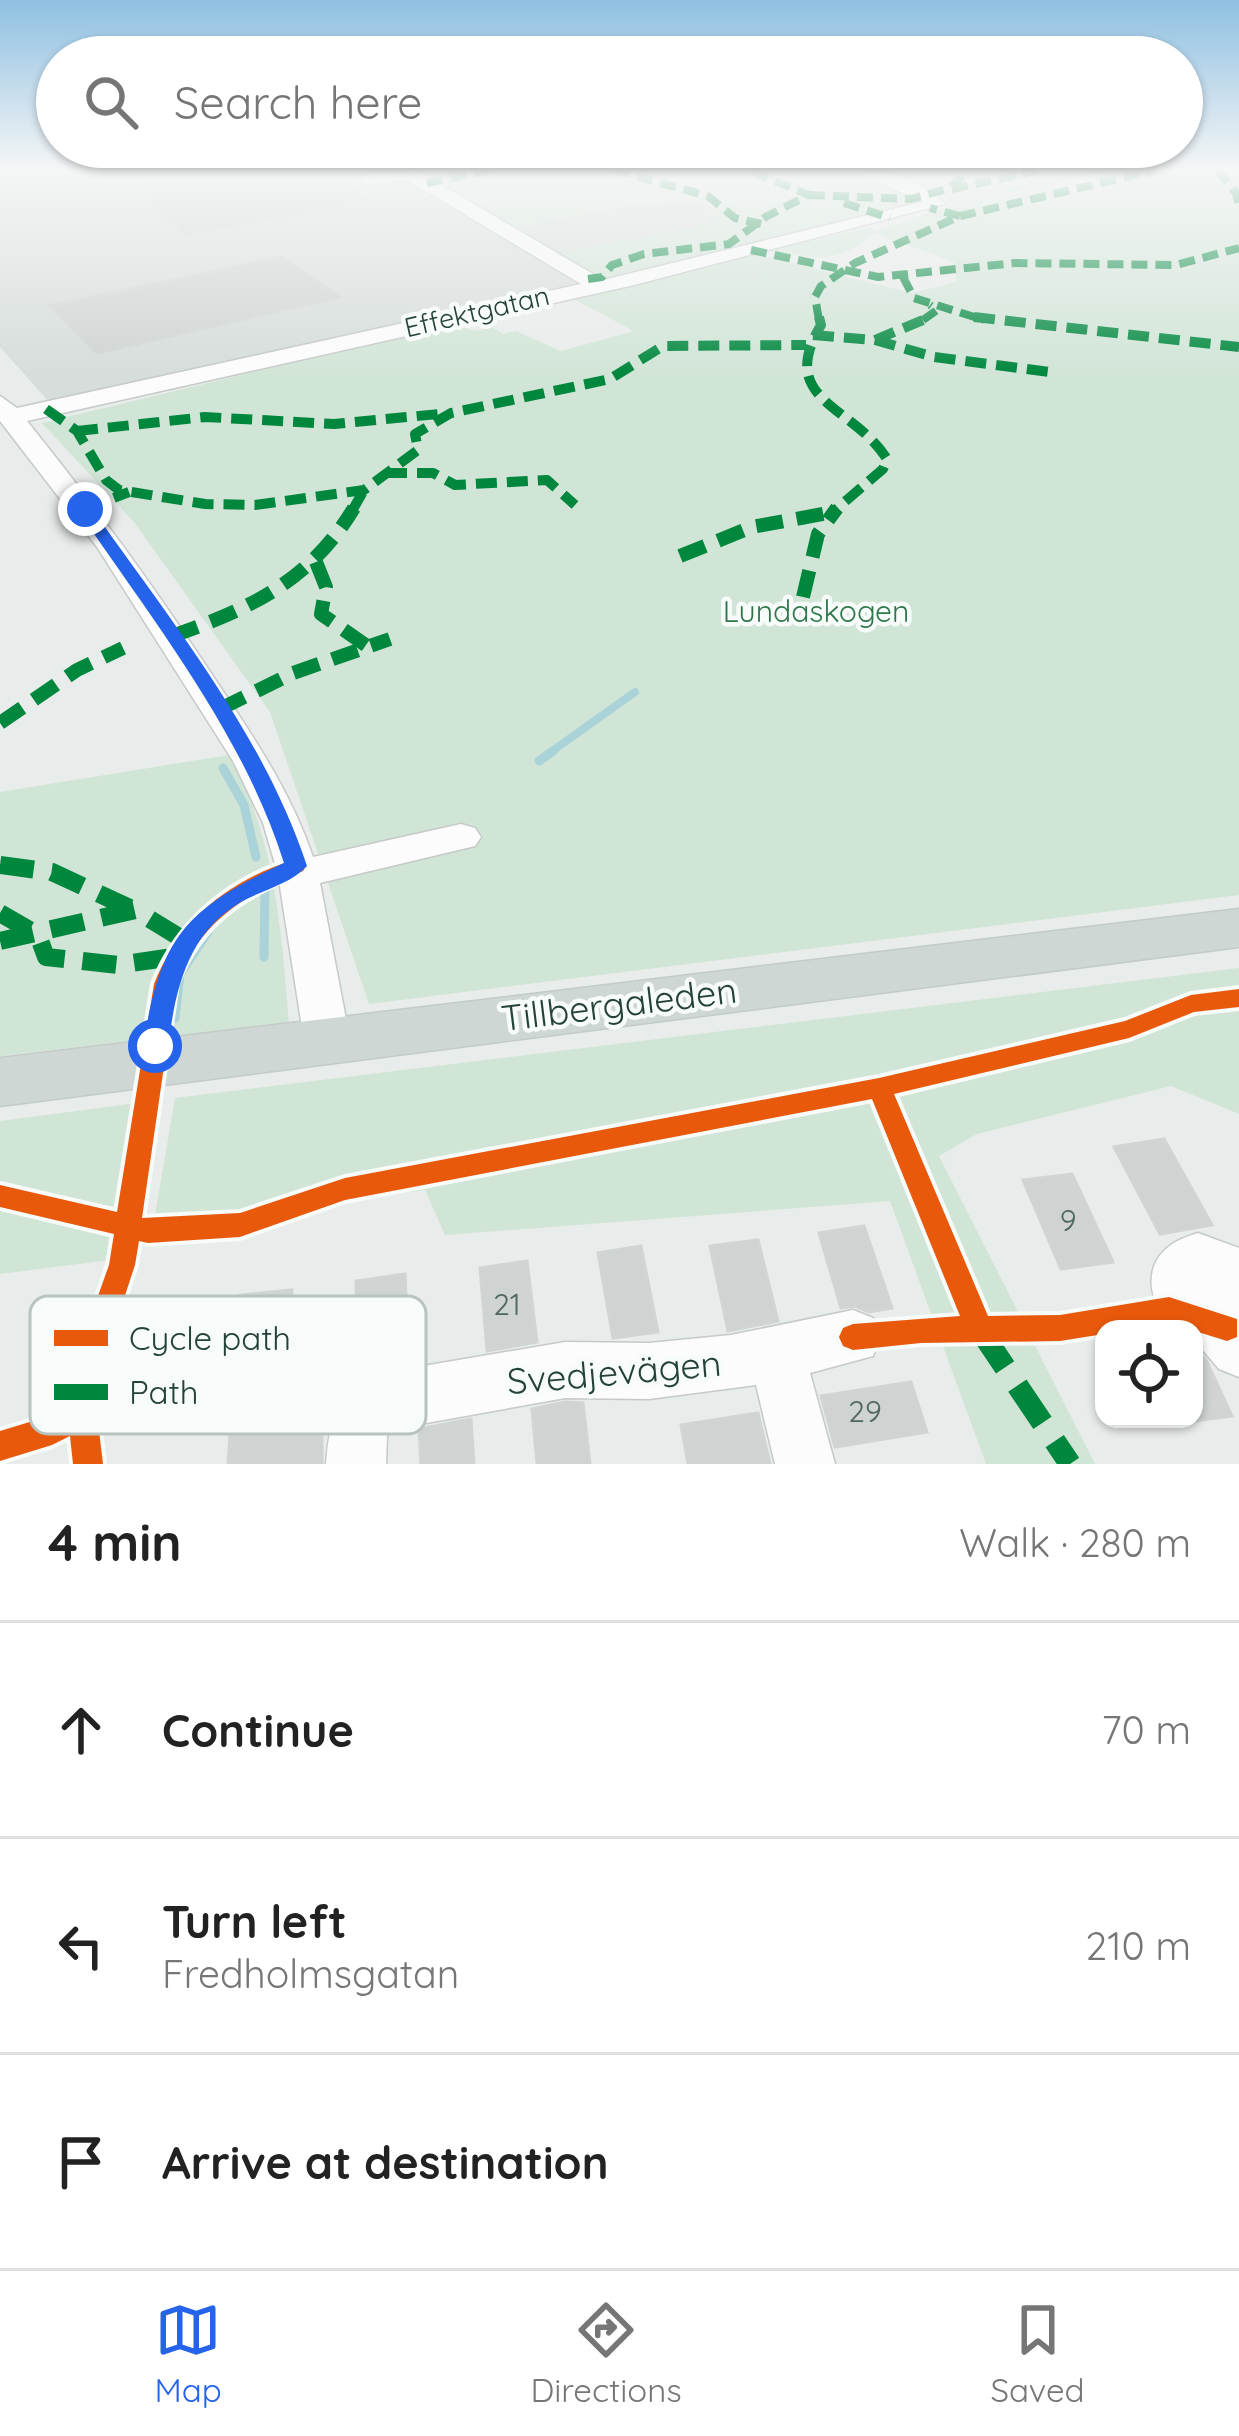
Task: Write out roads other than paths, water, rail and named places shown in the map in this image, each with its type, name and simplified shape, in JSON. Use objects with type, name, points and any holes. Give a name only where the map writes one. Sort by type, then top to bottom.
[{"type":"main road","name":"Tillbergaleden","points":[[0,1082],[1239,928]]},
{"type":"street","points":[[520,238],[597,285]]},
{"type":"street","points":[[530,244],[561,238]]},
{"type":"street","name":"Effektgatan","points":[[6,410],[800,238]]},
{"type":"street","points":[[6,410],[110,543],[205,683],[282,823],[298,874],[327,1040]]},
{"type":"street","points":[[298,874],[460,837]]},
{"type":"street","name":"Svedjevägen","points":[[426,1394],[565,1370],[649,1371],[777,1356],[853,1336]]},
{"type":"street","points":[[777,1356],[805,1464]]},
{"type":"street","name":"Svedjevägen","points":[[356,1464],[358,1434]]},
{"type":"waterway","points":[[548,754],[635,692]]},
{"type":"waterway","points":[[539,761],[553,751]]},
{"type":"waterway","points":[[223,768],[244,805],[256,857]]},
{"type":"waterway","points":[[264,957],[265,885]]},
{"type":"waterway","points":[[175,1018],[180,974],[208,932]]},
{"type":"park label","name":"Lundaskogen","points":[[816,612]]}]
